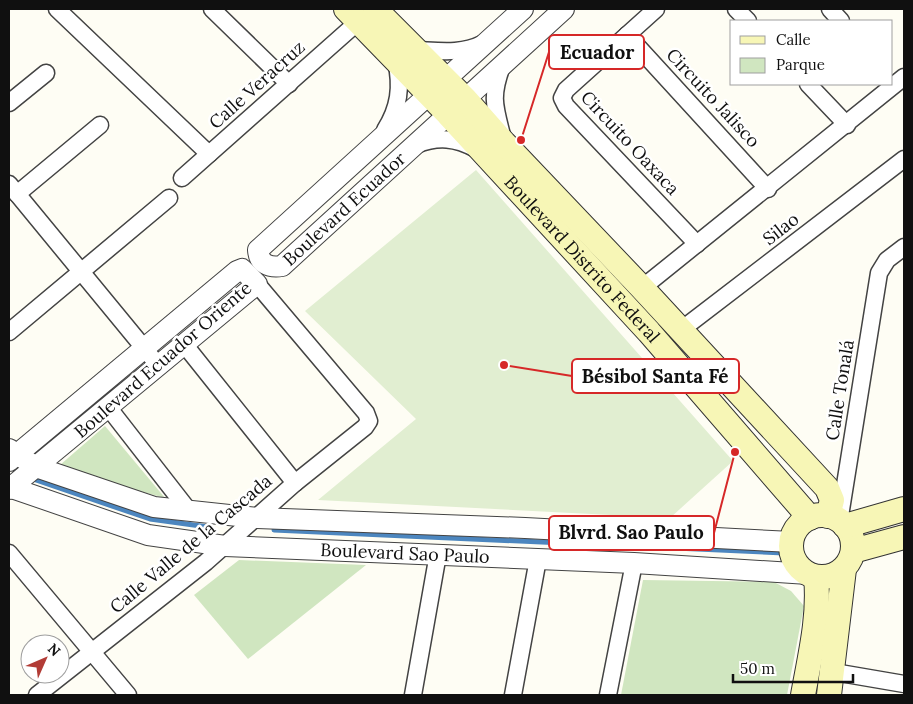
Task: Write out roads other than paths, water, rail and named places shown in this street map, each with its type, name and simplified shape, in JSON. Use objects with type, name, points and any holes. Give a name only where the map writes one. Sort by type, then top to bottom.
[{"type":"main road","name":"Boulevard Distrito Federal","points":[[360,13],[418,50],[438,87]]},
{"type":"main road","name":"Boulevard Distrito Federal","points":[[360,13],[395,59],[438,87],[457,106],[649,332],[831,520]]},
{"type":"main road","name":"Boulevard Distrito Federal","points":[[494,148],[642,288],[827,488],[832,500],[831,520]]},
{"type":"main road","points":[[803,695],[818,596],[812,575],[795,560],[792,542],[801,524],[904,509]]},
{"type":"main road","points":[[829,695],[834,672],[848,560],[853,542],[831,520]]},
{"type":"main road","points":[[812,575],[836,574],[848,560],[904,536]]},
{"type":"street","points":[[57,9],[209,154]]},
{"type":"street","points":[[212,9],[289,84]]},
{"type":"street","name":"Boulevard Ecuador","points":[[523,9],[258,250],[258,258],[263,263],[274,267],[282,266],[564,9]]},
{"type":"street","name":"Circuito Oaxaca","points":[[656,9],[566,90],[562,98],[566,106],[697,244]]},
{"type":"street","points":[[736,9],[747,20]]},
{"type":"street","points":[[830,9],[841,20]]},
{"type":"street","name":"Calle Veracruz","points":[[182,178],[289,84],[360,13]]},
{"type":"street","name":"Circuito Jalisco","points":[[627,35],[768,188]]},
{"type":"street","points":[[418,50],[456,51],[472,49],[487,42]]},
{"type":"street","points":[[380,139],[395,114],[400,81],[395,59]]},
{"type":"street","points":[[414,145],[427,140],[448,138],[494,148],[496,113],[494,93],[502,65]]},
{"type":"street","points":[[9,104],[46,73]]},
{"type":"street","points":[[809,85],[847,125]]},
{"type":"street","points":[[642,288],[847,125],[890,85]]},
{"type":"street","points":[[100,125],[13,189],[158,365]]},
{"type":"street","name":"Silao","points":[[649,332],[674,322],[904,159]]},
{"type":"street","points":[[9,332],[168,198]]},
{"type":"street","name":"Calle Tonalá","points":[[831,520],[882,266],[904,247]]},
{"type":"street","name":"Boulevard Ecuador Oriente","points":[[9,488],[257,284],[247,271],[242,269],[238,271],[11,455]]},
{"type":"street","name":"Calle Valle de la Cascada","points":[[37,695],[225,546],[295,483],[365,427],[369,421],[366,413],[257,284]]},
{"type":"street","points":[[184,344],[295,483]]},
{"type":"street","points":[[108,407],[189,511]]},
{"type":"street","name":"Boulevard Sao Paulo","points":[[11,455],[36,467],[154,507],[189,511],[257,518],[524,528],[792,542]]},
{"type":"street","name":"Boulevard Sao Paulo","points":[[9,488],[148,535],[225,546],[634,563],[812,575]]},
{"type":"street","points":[[9,553],[90,652],[128,695]]},
{"type":"street","points":[[413,695],[438,554]]},
{"type":"street","points":[[513,695],[538,559]]},
{"type":"street","points":[[608,695],[634,563]]},
{"type":"street","points":[[834,672],[904,684]]},
{"type":"waterway","points":[[33,479],[150,519],[208,527]]},
{"type":"waterway","points":[[274,530],[784,553]]},
{"type":"place","name":"Ecuador","points":[[521,140]]},
{"type":"place","name":"Bésibol Santa Fé","points":[[504,365]]},
{"type":"place","name":"Blvrd. Sao Paulo","points":[[735,452]]}]
